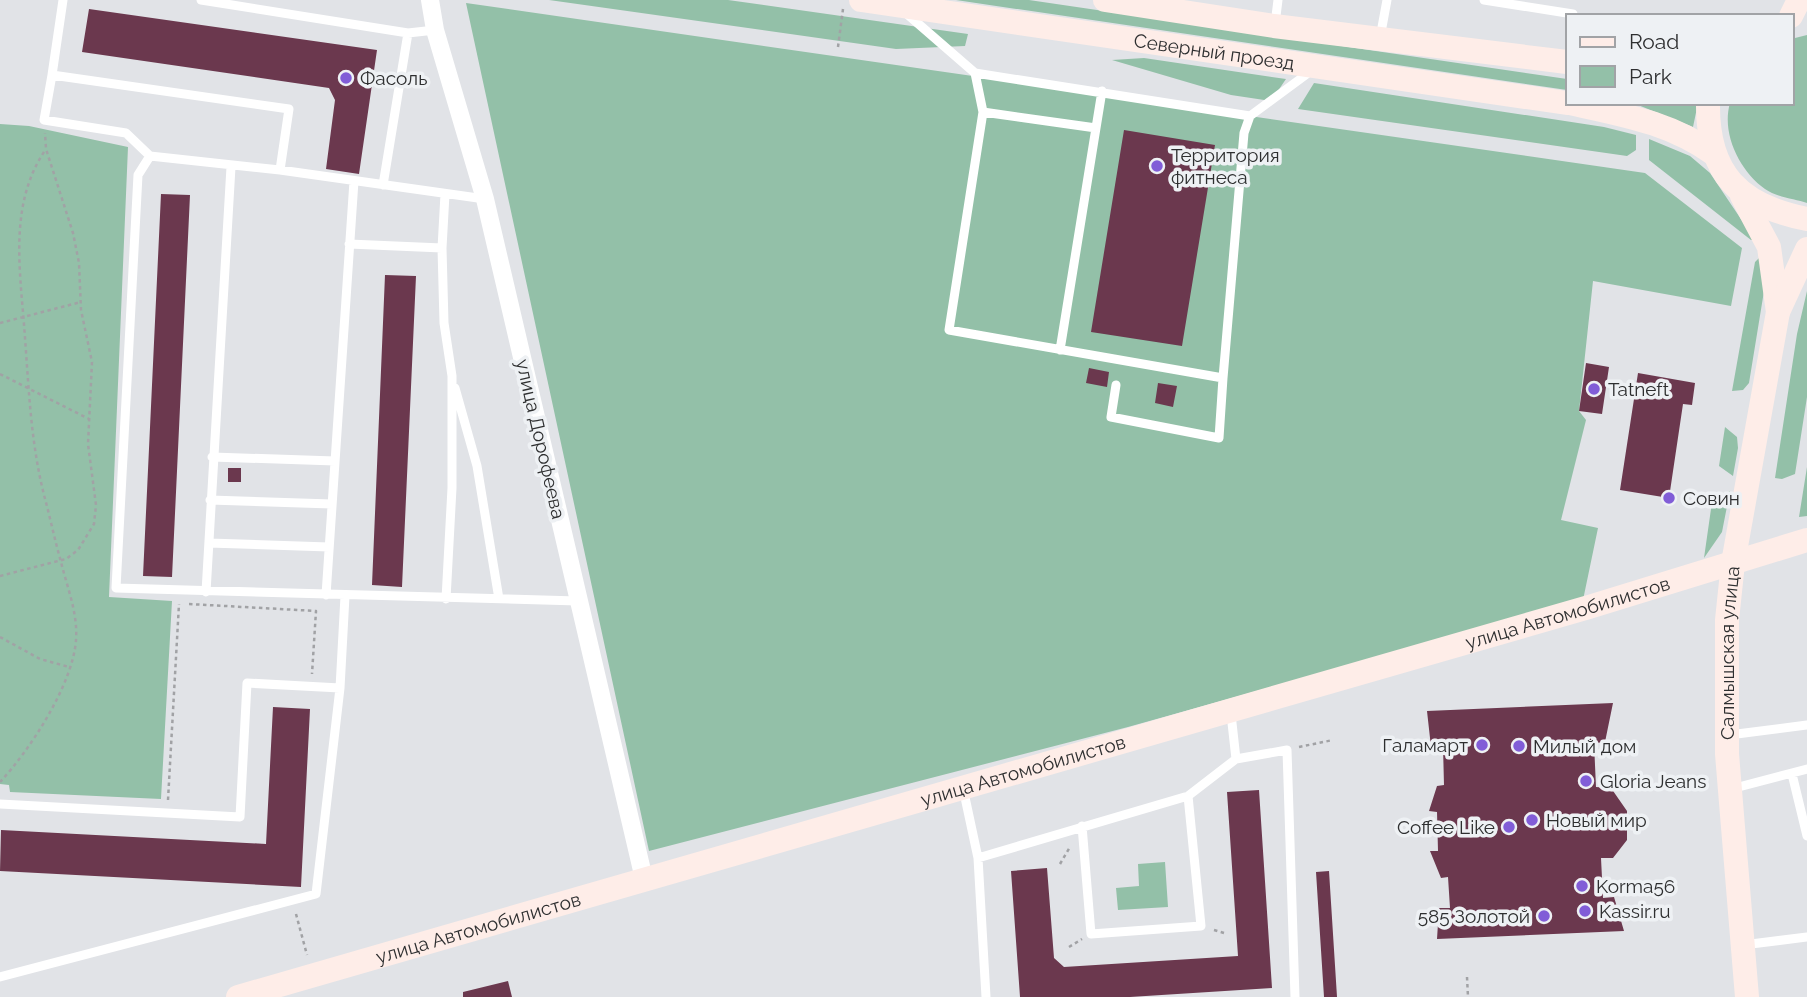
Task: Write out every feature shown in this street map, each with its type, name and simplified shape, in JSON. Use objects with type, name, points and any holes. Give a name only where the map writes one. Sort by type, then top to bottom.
[{"type":"main road","name":"Северный проезд","points":[[1105,0],[1274,26],[1566,62]]},
{"type":"main road","name":"Северный проезд","points":[[852,4],[896,5],[1566,103]]},
{"type":"main road","name":"Северный проезд","points":[[1578,105],[1643,119],[1687,135],[1714,154]]},
{"type":"main road","points":[[1709,105],[1708,129],[1714,154],[1756,218],[1769,247],[1778,312]]},
{"type":"main road","points":[[1740,192],[1772,212],[1807,219]]},
{"type":"main road","points":[[1778,312],[1807,249]]},
{"type":"main road","name":"Салмышская улица","points":[[1747,997],[1729,789],[1727,620],[1733,563],[1778,312]]},
{"type":"main road","name":"улица Автомобилистов","points":[[238,997],[1807,540]]},
{"type":"street","name":"улица Дорофеева","points":[[430,0],[435,30],[485,199],[644,879]]},
{"type":"lane","points":[[63,0],[44,120],[125,133],[150,156],[231,167],[280,170],[485,199]]},
{"type":"lane","points":[[201,0],[408,33],[435,30]]},
{"type":"lane","points":[[1274,26],[1278,0]]},
{"type":"lane","points":[[1380,40],[1387,0]]},
{"type":"lane","points":[[1484,0],[1573,14]]},
{"type":"lane","points":[[896,5],[975,73],[1101,91],[1250,117]]},
{"type":"lane","points":[[383,185],[408,33]]},
{"type":"lane","points":[[1116,385],[1111,417],[1219,438],[1244,133],[1250,117],[1318,66]]},
{"type":"lane","points":[[975,73],[983,112],[949,330],[1223,378]]},
{"type":"lane","points":[[52,75],[289,109],[280,170]]},
{"type":"lane","points":[[1060,350],[1101,91]]},
{"type":"lane","points":[[983,112],[1096,128]]},
{"type":"lane","points":[[150,156],[138,174],[116,588],[446,600],[578,601]]},
{"type":"lane","points":[[206,592],[231,167]]},
{"type":"lane","points":[[326,595],[354,181]]},
{"type":"lane","points":[[445,194],[442,248],[444,323],[452,376],[477,466],[499,599]]},
{"type":"lane","points":[[349,244],[442,248]]},
{"type":"lane","points":[[446,600],[452,488],[452,376]]},
{"type":"lane","points":[[212,457],[335,461]]},
{"type":"lane","points":[[211,500],[332,504]]},
{"type":"lane","points":[[209,543],[329,547]]},
{"type":"lane","points":[[0,976],[316,894],[340,688],[345,596]]},
{"type":"lane","points":[[0,804],[240,817],[247,683],[340,688]]},
{"type":"lane","points":[[1230,708],[1236,759]]},
{"type":"lane","points":[[1727,735],[1807,725]]},
{"type":"lane","points":[[978,858],[1188,796],[1236,759],[1287,750],[1295,997]]},
{"type":"lane","points":[[1729,789],[1807,769]]},
{"type":"lane","points":[[1792,774],[1807,836]]},
{"type":"lane","points":[[962,787],[978,858],[986,997]]},
{"type":"lane","points":[[1082,826],[1091,934],[1201,926],[1188,796]]},
{"type":"lane","points":[[1743,945],[1807,937]]},
{"type":"path","points":[[838,47],[852,4]]},
{"type":"path","points":[[0,576],[60,561],[78,550],[94,524],[96,505],[90,476],[92,362],[81,302],[73,233],[46,149],[44,120]]},
{"type":"path","points":[[0,782],[39,733],[69,667],[76,638],[70,590],[60,561],[36,463],[18,281],[20,220],[33,167],[46,149]]},
{"type":"path","points":[[0,323],[81,302]]},
{"type":"path","points":[[0,374],[89,419]]},
{"type":"path","points":[[167,813],[179,604],[316,611],[311,686]]},
{"type":"path","points":[[0,637],[40,659],[69,667]]},
{"type":"path","points":[[1287,750],[1333,740]]},
{"type":"path","points":[[293,900],[312,976]]},
{"type":"path","points":[[1467,978],[1468,997]]},
{"type":"green space","points":[[549,0],[728,0],[968,34],[965,46],[896,49]]},
{"type":"green space","points":[[956,0],[1029,0],[1566,79],[1566,90]]},
{"type":"green space","points":[[466,3],[1645,173],[1742,248],[1731,306],[1593,281],[1579,411],[1586,420],[1561,520],[1598,528],[1583,600],[1128,727],[649,851]]},
{"type":"green space","points":[[1807,35],[1807,203],[1769,192],[1756,181],[1735,151],[1728,127],[1730,105],[1793,105],[1793,38]]},
{"type":"green space","points":[[1144,58],[1286,79],[1271,101],[1231,95],[1112,60]]},
{"type":"green space","points":[[1314,83],[1604,127],[1636,135],[1636,150],[1627,156],[1298,109]]},
{"type":"green space","points":[[1638,105],[1698,105],[1693,127]]},
{"type":"green space","points":[[0,124],[29,126],[128,147],[109,597],[172,601],[161,799],[10,792],[9,785],[0,784]]},
{"type":"green space","points":[[1649,139],[1690,156],[1710,173],[1755,240],[1751,240],[1649,160]]},
{"type":"green space","points":[[1761,256],[1765,285],[1749,383],[1743,390],[1732,391],[1755,262]]},
{"type":"green space","points":[[1807,291],[1807,397],[1795,474],[1782,479],[1775,478],[1797,334]]},
{"type":"green space","points":[[1725,427],[1737,437],[1738,448],[1733,476],[1719,466]]},
{"type":"green space","points":[[1807,467],[1807,516],[1799,517]]},
{"type":"green space","points":[[1730,491],[1722,532],[1704,558],[1712,502]]},
{"type":"green space","points":[[1165,862],[1168,907],[1118,910],[1116,888],[1139,886],[1138,864]]},
{"type":"building","points":[[89,9],[377,50],[359,174],[326,169],[335,100],[329,88],[82,52]]},
{"type":"building","points":[[1124,130],[1215,145],[1182,346],[1091,332]]},
{"type":"building","points":[[161,194],[190,195],[172,577],[143,576]]},
{"type":"building","points":[[385,275],[416,276],[402,587],[372,585]]},
{"type":"building","name":"Tatneft","points":[[1586,363],[1609,367],[1602,414],[1579,411]]},
{"type":"building","points":[[1089,368],[1109,372],[1107,387],[1086,383]]},
{"type":"building","points":[[1638,373],[1695,383],[1692,405],[1683,404],[1669,498],[1620,490]]},
{"type":"building","points":[[1158,383],[1177,386],[1173,407],[1155,403]]},
{"type":"building","points":[[228,468],[241,468],[241,482],[228,482]]},
{"type":"building","name":"Новый мир","points":[[1613,703],[1605,742],[1594,743],[1596,787],[1611,788],[1627,811],[1627,840],[1613,858],[1601,858],[1603,898],[1614,897],[1624,931],[1437,939],[1439,908],[1450,908],[1448,877],[1441,878],[1430,851],[1438,851],[1437,812],[1429,811],[1437,786],[1444,785],[1443,746],[1431,747],[1427,711]]},
{"type":"building","points":[[273,707],[310,709],[301,887],[0,871],[1,830],[266,844]]},
{"type":"building","points":[[1259,790],[1272,988],[1130,997],[1020,997],[1011,871],[1047,868],[1054,958],[1064,967],[1238,956],[1227,792]]},
{"type":"building","points":[[1329,871],[1337,997],[1324,997],[1316,872]]},
{"type":"building","points":[[508,981],[512,997],[463,997],[463,992]]},
{"type":"place","name":"Фасоль","points":[[346,78]]},
{"type":"place","name":"Территория фитнеса","points":[[1157,166]]},
{"type":"place","name":"Tatneft","points":[[1594,389]]},
{"type":"place","name":"Совин","points":[[1669,498]]},
{"type":"place","name":"Галамарт","points":[[1482,745]]},
{"type":"place","name":"Милый дом","points":[[1519,746]]},
{"type":"place","name":"Gloria Jeans","points":[[1586,781]]},
{"type":"place","name":"Новый мир","points":[[1532,820]]},
{"type":"place","name":"Coffee Like","points":[[1509,827]]},
{"type":"place","name":"Korma56","points":[[1582,886]]},
{"type":"place","name":"Kassir.ru","points":[[1585,911]]},
{"type":"place","name":"585 Золотой","points":[[1544,916]]}]
